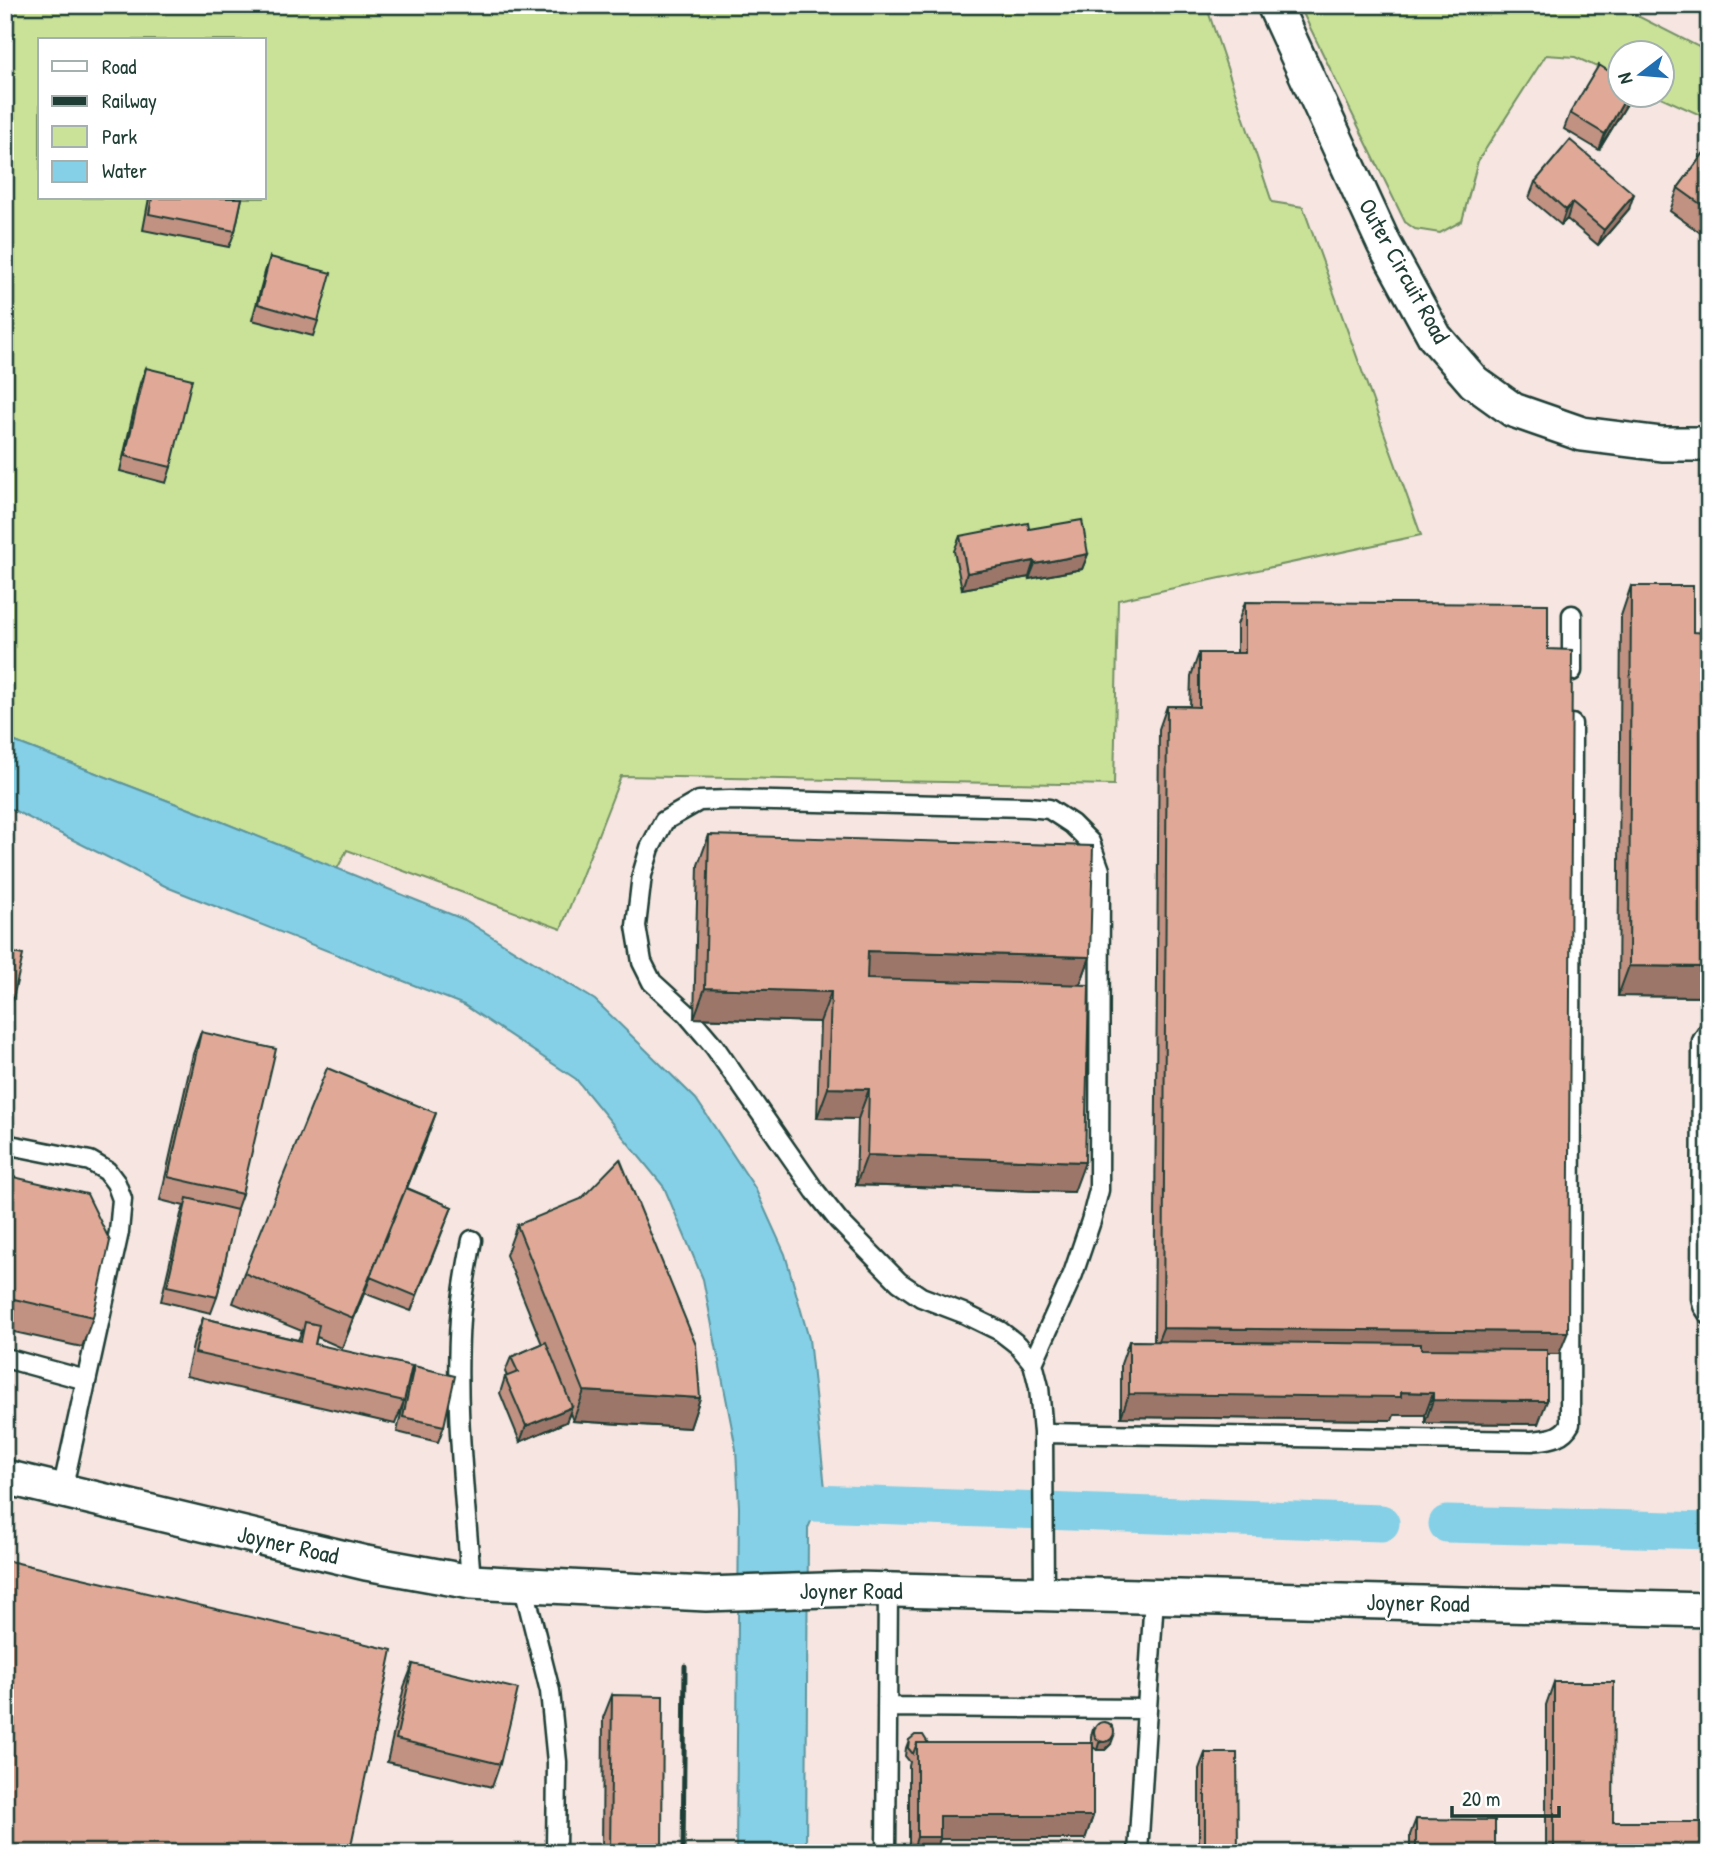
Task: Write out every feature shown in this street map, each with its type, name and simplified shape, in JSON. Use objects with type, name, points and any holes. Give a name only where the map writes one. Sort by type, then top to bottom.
[{"type":"street","name":"Outer Circuit Road","points":[[1274,5],[1384,244],[1435,337],[1475,382],[1513,410],[1582,434],[1662,444],[1709,444]]},
{"type":"street","name":"Joyner Road","points":[[5,1478],[366,1563],[471,1582],[706,1594],[888,1590],[1709,1610]]},
{"type":"lane","points":[[1572,615],[1572,685]]},
{"type":"lane","points":[[1043,1433],[1532,1441],[1552,1438],[1567,1429],[1570,1424],[1572,713]]},
{"type":"lane","points":[[1033,1363],[1073,1274],[1100,1190],[1100,870],[1090,842],[1072,824],[1049,809],[1028,807],[699,801],[664,821],[650,848],[637,904],[636,926],[642,962],[652,982],[687,1013],[714,1046],[839,1221],[899,1282],[921,1297],[1000,1331],[1018,1345],[1033,1363],[1039,1387],[1043,1433],[1044,1594]]},
{"type":"lane","points":[[1709,1030],[1702,1041],[1701,1298],[1709,1315]]},
{"type":"lane","points":[[5,1144],[90,1161],[107,1171],[116,1183],[122,1199],[119,1232],[62,1491]]},
{"type":"lane","points":[[471,1582],[458,1368],[460,1317],[472,1240]]},
{"type":"lane","points":[[5,1358],[86,1380]]},
{"type":"lane","points":[[523,1584],[550,1691],[557,1762],[556,1853]]},
{"type":"lane","points":[[886,1853],[888,1590]]},
{"type":"lane","points":[[1138,1853],[1154,1597]]},
{"type":"lane","points":[[887,1707],[1147,1709]]},
{"type":"green space","points":[[5,5],[1206,5],[1272,202],[1303,207],[1421,535],[1118,600],[1114,785],[621,776],[561,929],[347,850],[337,869],[5,738]]},
{"type":"green space","points":[[1299,5],[1616,5],[1709,52],[1709,119],[1676,104],[1676,38],[1606,38],[1606,71],[1575,57],[1546,55],[1478,161],[1462,221],[1440,233],[1415,229],[1405,222]]},
{"type":"water","points":[[5,738],[465,920],[595,1000],[696,1099],[755,1188],[785,1254],[809,1339],[825,1488],[818,1516],[812,1519],[808,1528],[806,1853],[736,1853],[739,1507],[736,1449],[703,1279],[664,1187],[576,1079],[464,1005],[169,888],[5,806]]},
{"type":"building","points":[[1599,65],[1606,69],[1606,108],[1620,108],[1605,134],[1570,113]]},
{"type":"building","points":[[1570,140],[1634,194],[1604,230],[1572,203],[1566,210],[1535,182]]},
{"type":"building","points":[[1709,146],[1709,210],[1678,188]]},
{"type":"building","points":[[152,200],[242,200],[235,231],[149,214]]},
{"type":"building","points":[[270,257],[331,273],[318,321],[258,304]]},
{"type":"building","points":[[146,368],[192,379],[171,467],[125,456]]},
{"type":"building","points":[[1082,520],[1088,554],[967,573],[960,536],[1028,523],[1029,529]]},
{"type":"building","points":[[1631,586],[1693,586],[1693,632],[1709,633],[1709,967],[1629,966]]},
{"type":"building","points":[[1245,602],[1548,604],[1548,649],[1572,650],[1568,1332],[1163,1328],[1167,706],[1199,707],[1199,653],[1245,653]]},
{"type":"building","points":[[709,835],[1093,846],[1090,957],[868,951],[867,979],[1089,985],[1085,1162],[867,1155],[869,1089],[828,1088],[831,992],[705,988]]},
{"type":"building","points":[[5,951],[23,955],[5,1033]]},
{"type":"building","points":[[201,1032],[276,1049],[242,1194],[168,1177]]},
{"type":"building","points":[[327,1068],[436,1113],[353,1318],[244,1273]]},
{"type":"building","points":[[620,1159],[696,1345],[700,1398],[584,1391],[517,1225],[581,1199]]},
{"type":"building","points":[[5,1175],[87,1194],[110,1241],[93,1317],[5,1297]]},
{"type":"building","points":[[406,1188],[452,1207],[416,1296],[370,1277]]},
{"type":"building","points":[[187,1198],[237,1210],[217,1297],[167,1286]]},
{"type":"building","points":[[203,1318],[301,1341],[305,1322],[319,1325],[315,1344],[412,1366],[404,1401],[195,1353]]},
{"type":"building","points":[[1129,1341],[1421,1344],[1421,1349],[1547,1350],[1547,1401],[1433,1400],[1433,1393],[1401,1392],[1401,1397],[1129,1394]]},
{"type":"building","points":[[546,1342],[572,1407],[526,1426],[505,1377],[518,1372],[511,1357]]},
{"type":"building","points":[[414,1366],[455,1376],[444,1426],[403,1417]]},
{"type":"building","points":[[5,1560],[392,1650],[350,1850],[363,1853],[5,1853]]},
{"type":"building","points":[[413,1664],[518,1689],[500,1764],[396,1739]]},
{"type":"building","points":[[1554,1682],[1614,1682],[1613,1822],[1709,1822],[1709,1853],[1554,1853]]},
{"type":"building","points":[[612,1695],[663,1696],[662,1853],[610,1853]]},
{"type":"building","points":[[1104,1722],[1111,1725],[1114,1732],[1111,1739],[1104,1742],[1097,1739],[1094,1732],[1097,1725]]},
{"type":"building","points":[[915,1735],[923,1735],[928,1743],[917,1743],[913,1754],[908,1748],[909,1740]]},
{"type":"building","points":[[917,1743],[1093,1743],[1093,1816],[940,1816],[940,1837],[917,1837]]},
{"type":"building","points":[[1205,1753],[1237,1753],[1238,1853],[1205,1853]]},
{"type":"building","points":[[1416,1819],[1495,1820],[1495,1853],[1416,1853]]},
{"type":"waterway","points":[[785,1502],[1381,1523]]},
{"type":"waterway","points":[[1447,1524],[1709,1531]]},
{"type":"railway","points":[[683,1853],[685,1666]]}]
